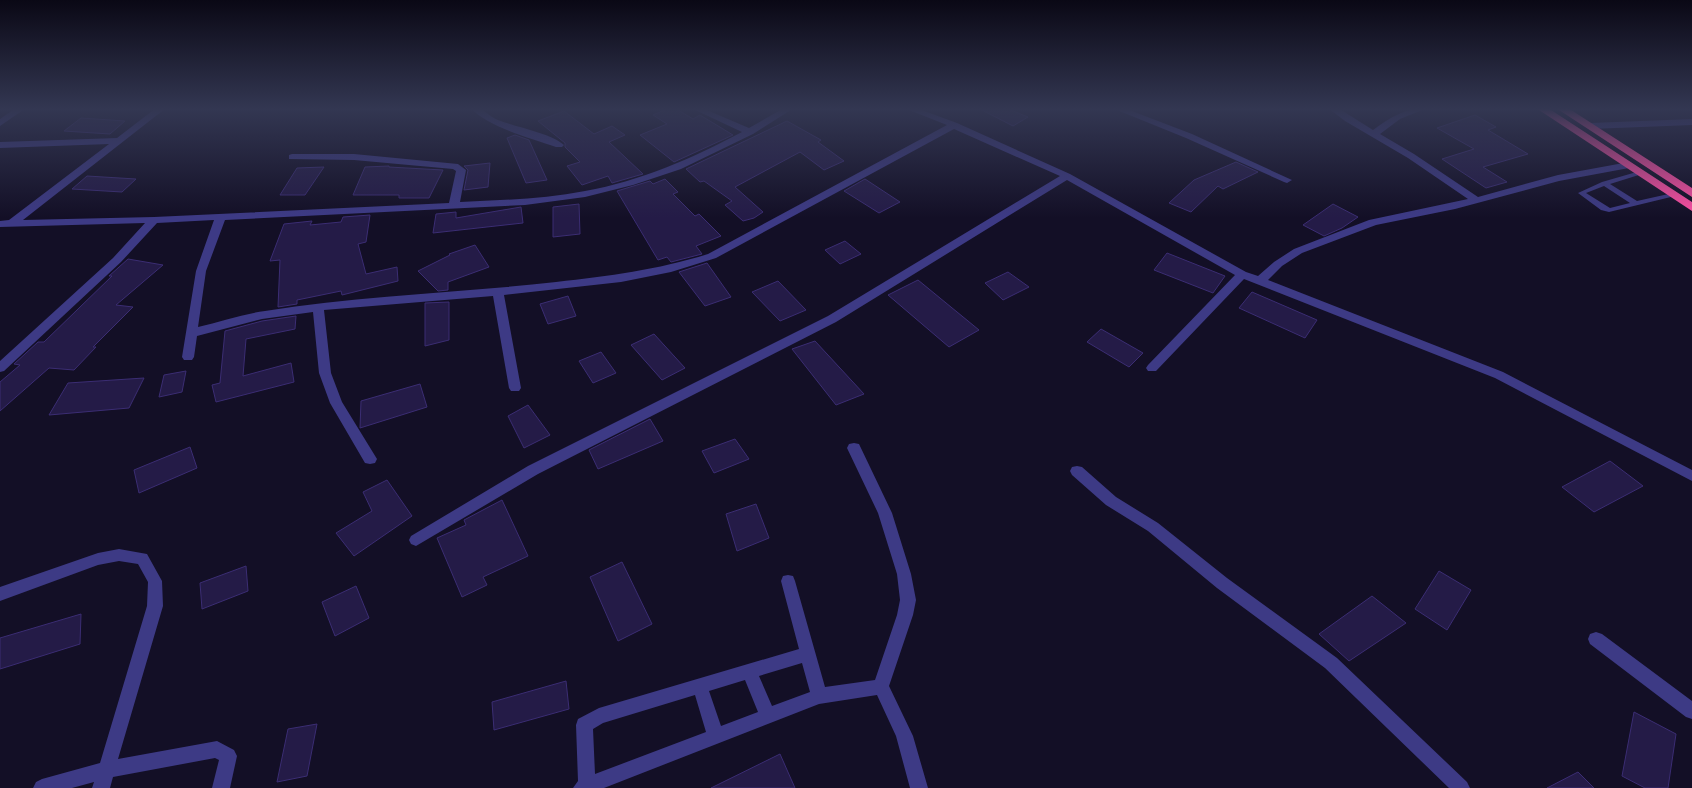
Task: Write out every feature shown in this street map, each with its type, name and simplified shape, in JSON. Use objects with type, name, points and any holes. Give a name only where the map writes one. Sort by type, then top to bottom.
[{"type":"highway","points":[[1598,145],[1692,207]]},
{"type":"highway","points":[[1619,145],[1692,193]]},
{"type":"street","points":[[0,232],[115,145]]},
{"type":"street","points":[[0,224],[59,220],[154,220],[525,202],[605,190],[708,155],[727,145]]},
{"type":"street","points":[[192,333],[262,315],[318,307],[498,292],[638,275],[671,269],[712,256],[917,145]]},
{"type":"street","points":[[998,145],[1068,176],[1242,274],[1499,375],[1692,476]]},
{"type":"street","points":[[1208,145],[1286,180]]},
{"type":"street","points":[[1392,145],[1476,200]]},
{"type":"street","points":[[292,157],[354,157],[455,166],[461,170],[454,205]]},
{"type":"street","points":[[1260,281],[1278,264],[1298,251],[1373,222],[1476,200],[1558,178],[1629,165]]},
{"type":"street","points":[[416,540],[532,470],[832,319],[1068,176]]},
{"type":"street","points":[[188,357],[202,271],[221,216]]},
{"type":"street","points":[[0,368],[117,260],[154,220]]},
{"type":"street","points":[[1152,368],[1242,274]]},
{"type":"street","points":[[498,292],[515,388]]},
{"type":"street","points":[[318,307],[325,373],[336,403],[370,459]]},
{"type":"street","points":[[854,448],[885,513],[904,574],[908,600],[882,687],[896,711],[910,750],[919,788]]},
{"type":"street","points":[[1077,471],[1111,501],[1153,527],[1222,583],[1331,663],[1402,729],[1461,788]]},
{"type":"street","points":[[0,594],[98,559],[119,555],[142,558],[155,581],[155,606],[101,788]]},
{"type":"street","points":[[788,580],[820,696]]},
{"type":"street","points":[[1596,639],[1692,711]]},
{"type":"street","points":[[808,654],[599,716],[584,725],[584,787],[820,696],[882,687]]},
{"type":"street","points":[[749,671],[768,716]]},
{"type":"street","points":[[700,687],[716,736]]},
{"type":"street","points":[[42,788],[105,770],[217,749],[228,756],[221,788]]},
{"type":"lane","points":[[1640,173],[1604,183],[1581,193],[1606,209],[1673,195]]},
{"type":"lane","points":[[1604,183],[1636,204]]},
{"type":"building","points":[[510,145],[531,145],[547,180],[526,183]]},
{"type":"building","points":[[565,145],[612,145],[643,174],[612,183],[608,176],[582,185],[567,166],[580,162]]},
{"type":"building","points":[[652,145],[712,145],[674,162]]},
{"type":"building","points":[[737,145],[822,145],[844,161],[824,170],[800,152],[735,187],[763,212],[754,218],[743,221],[725,205],[732,201],[704,181],[700,182],[686,169]]},
{"type":"building","points":[[1467,145],[1513,145],[1528,154],[1483,167],[1507,182],[1486,188],[1442,159],[1474,149]]},
{"type":"building","points":[[1236,162],[1258,172],[1223,189],[1218,186],[1191,212],[1169,203],[1194,180]]},
{"type":"building","points":[[490,163],[488,187],[464,190],[468,170],[464,166]]},
{"type":"building","points":[[389,166],[443,170],[429,198],[399,198],[399,195],[353,195],[365,167]]},
{"type":"building","points":[[324,167],[305,195],[280,195],[297,168]]},
{"type":"building","points":[[87,176],[136,179],[122,192],[72,189]]},
{"type":"building","points":[[665,179],[678,192],[673,194],[695,216],[699,214],[721,236],[696,246],[702,254],[671,262],[667,257],[658,260],[617,191],[650,181],[653,184]]},
{"type":"building","points":[[865,179],[900,202],[879,213],[844,191]]},
{"type":"building","points":[[579,204],[580,234],[553,237],[553,207]]},
{"type":"building","points":[[1333,204],[1358,217],[1342,228],[1324,236],[1303,225]]},
{"type":"building","points":[[521,207],[523,223],[433,233],[436,214],[456,212],[456,218]]},
{"type":"building","points":[[370,215],[366,242],[358,244],[366,274],[397,267],[398,281],[342,295],[341,291],[297,300],[297,304],[278,307],[280,260],[270,261],[284,224],[312,221],[310,225],[341,222],[343,217]]},
{"type":"building","points":[[845,241],[861,254],[840,264],[825,250]]},
{"type":"building","points":[[475,245],[489,267],[448,282],[448,290],[438,291],[418,271],[449,254]]},
{"type":"building","points":[[1167,253],[1225,276],[1213,293],[1154,270]]},
{"type":"building","points":[[128,259],[163,265],[116,305],[133,307],[93,347],[96,347],[74,370],[49,368],[0,411],[0,382],[20,365],[14,364],[38,342],[44,342]]},
{"type":"building","points":[[707,263],[731,297],[705,306],[679,272]]},
{"type":"building","points":[[1008,272],[1029,287],[1003,300],[985,283]]},
{"type":"building","points":[[918,280],[979,330],[949,347],[888,295]]},
{"type":"building","points":[[778,281],[806,310],[780,321],[752,292]]},
{"type":"building","points":[[1252,292],[1317,320],[1305,338],[1239,308]]},
{"type":"building","points":[[568,296],[576,316],[548,324],[540,304]]},
{"type":"building","points":[[449,302],[449,340],[425,346],[425,303]]},
{"type":"building","points":[[296,316],[295,329],[246,339],[243,376],[291,363],[294,382],[216,402],[212,385],[220,383],[225,331],[262,321]]},
{"type":"building","points":[[1101,329],[1143,353],[1129,367],[1087,342]]},
{"type":"building","points":[[654,334],[685,368],[662,380],[631,345]]},
{"type":"building","points":[[815,341],[864,394],[836,405],[792,349]]},
{"type":"building","points":[[601,352],[616,373],[593,383],[579,361]]},
{"type":"building","points":[[186,371],[182,392],[159,397],[164,375]]},
{"type":"building","points":[[144,378],[129,408],[49,415],[68,383]]},
{"type":"building","points":[[420,384],[427,407],[360,428],[361,401]]},
{"type":"building","points":[[528,405],[550,435],[524,448],[508,416]]},
{"type":"building","points":[[650,419],[663,441],[598,469],[589,450]]},
{"type":"building","points":[[735,439],[749,459],[714,473],[702,451]]},
{"type":"building","points":[[190,447],[197,468],[139,493],[134,470]]},
{"type":"building","points":[[1610,461],[1643,486],[1594,512],[1562,487]]},
{"type":"building","points":[[387,480],[412,516],[354,556],[336,533],[372,511],[363,492]]},
{"type":"building","points":[[502,500],[528,556],[483,577],[487,585],[462,597],[437,538],[466,525],[464,520]]},
{"type":"building","points":[[756,504],[769,538],[737,551],[726,514]]},
{"type":"building","points":[[622,562],[652,624],[618,641],[590,577]]},
{"type":"building","points":[[246,566],[248,591],[202,609],[200,583]]},
{"type":"building","points":[[1439,571],[1471,590],[1447,630],[1415,609]]},
{"type":"building","points":[[356,586],[369,618],[335,636],[322,602]]},
{"type":"building","points":[[1372,596],[1406,623],[1349,661],[1319,634]]},
{"type":"building","points":[[81,614],[80,644],[0,669],[0,638]]},
{"type":"building","points":[[566,681],[569,709],[494,730],[492,702]]},
{"type":"building","points":[[1634,712],[1676,734],[1668,788],[1645,788],[1622,776]]},
{"type":"building","points":[[317,724],[307,776],[277,782],[288,729]]},
{"type":"building","points":[[780,754],[795,788],[711,788]]},
{"type":"building","points":[[1578,772],[1594,788],[1547,788]]}]
